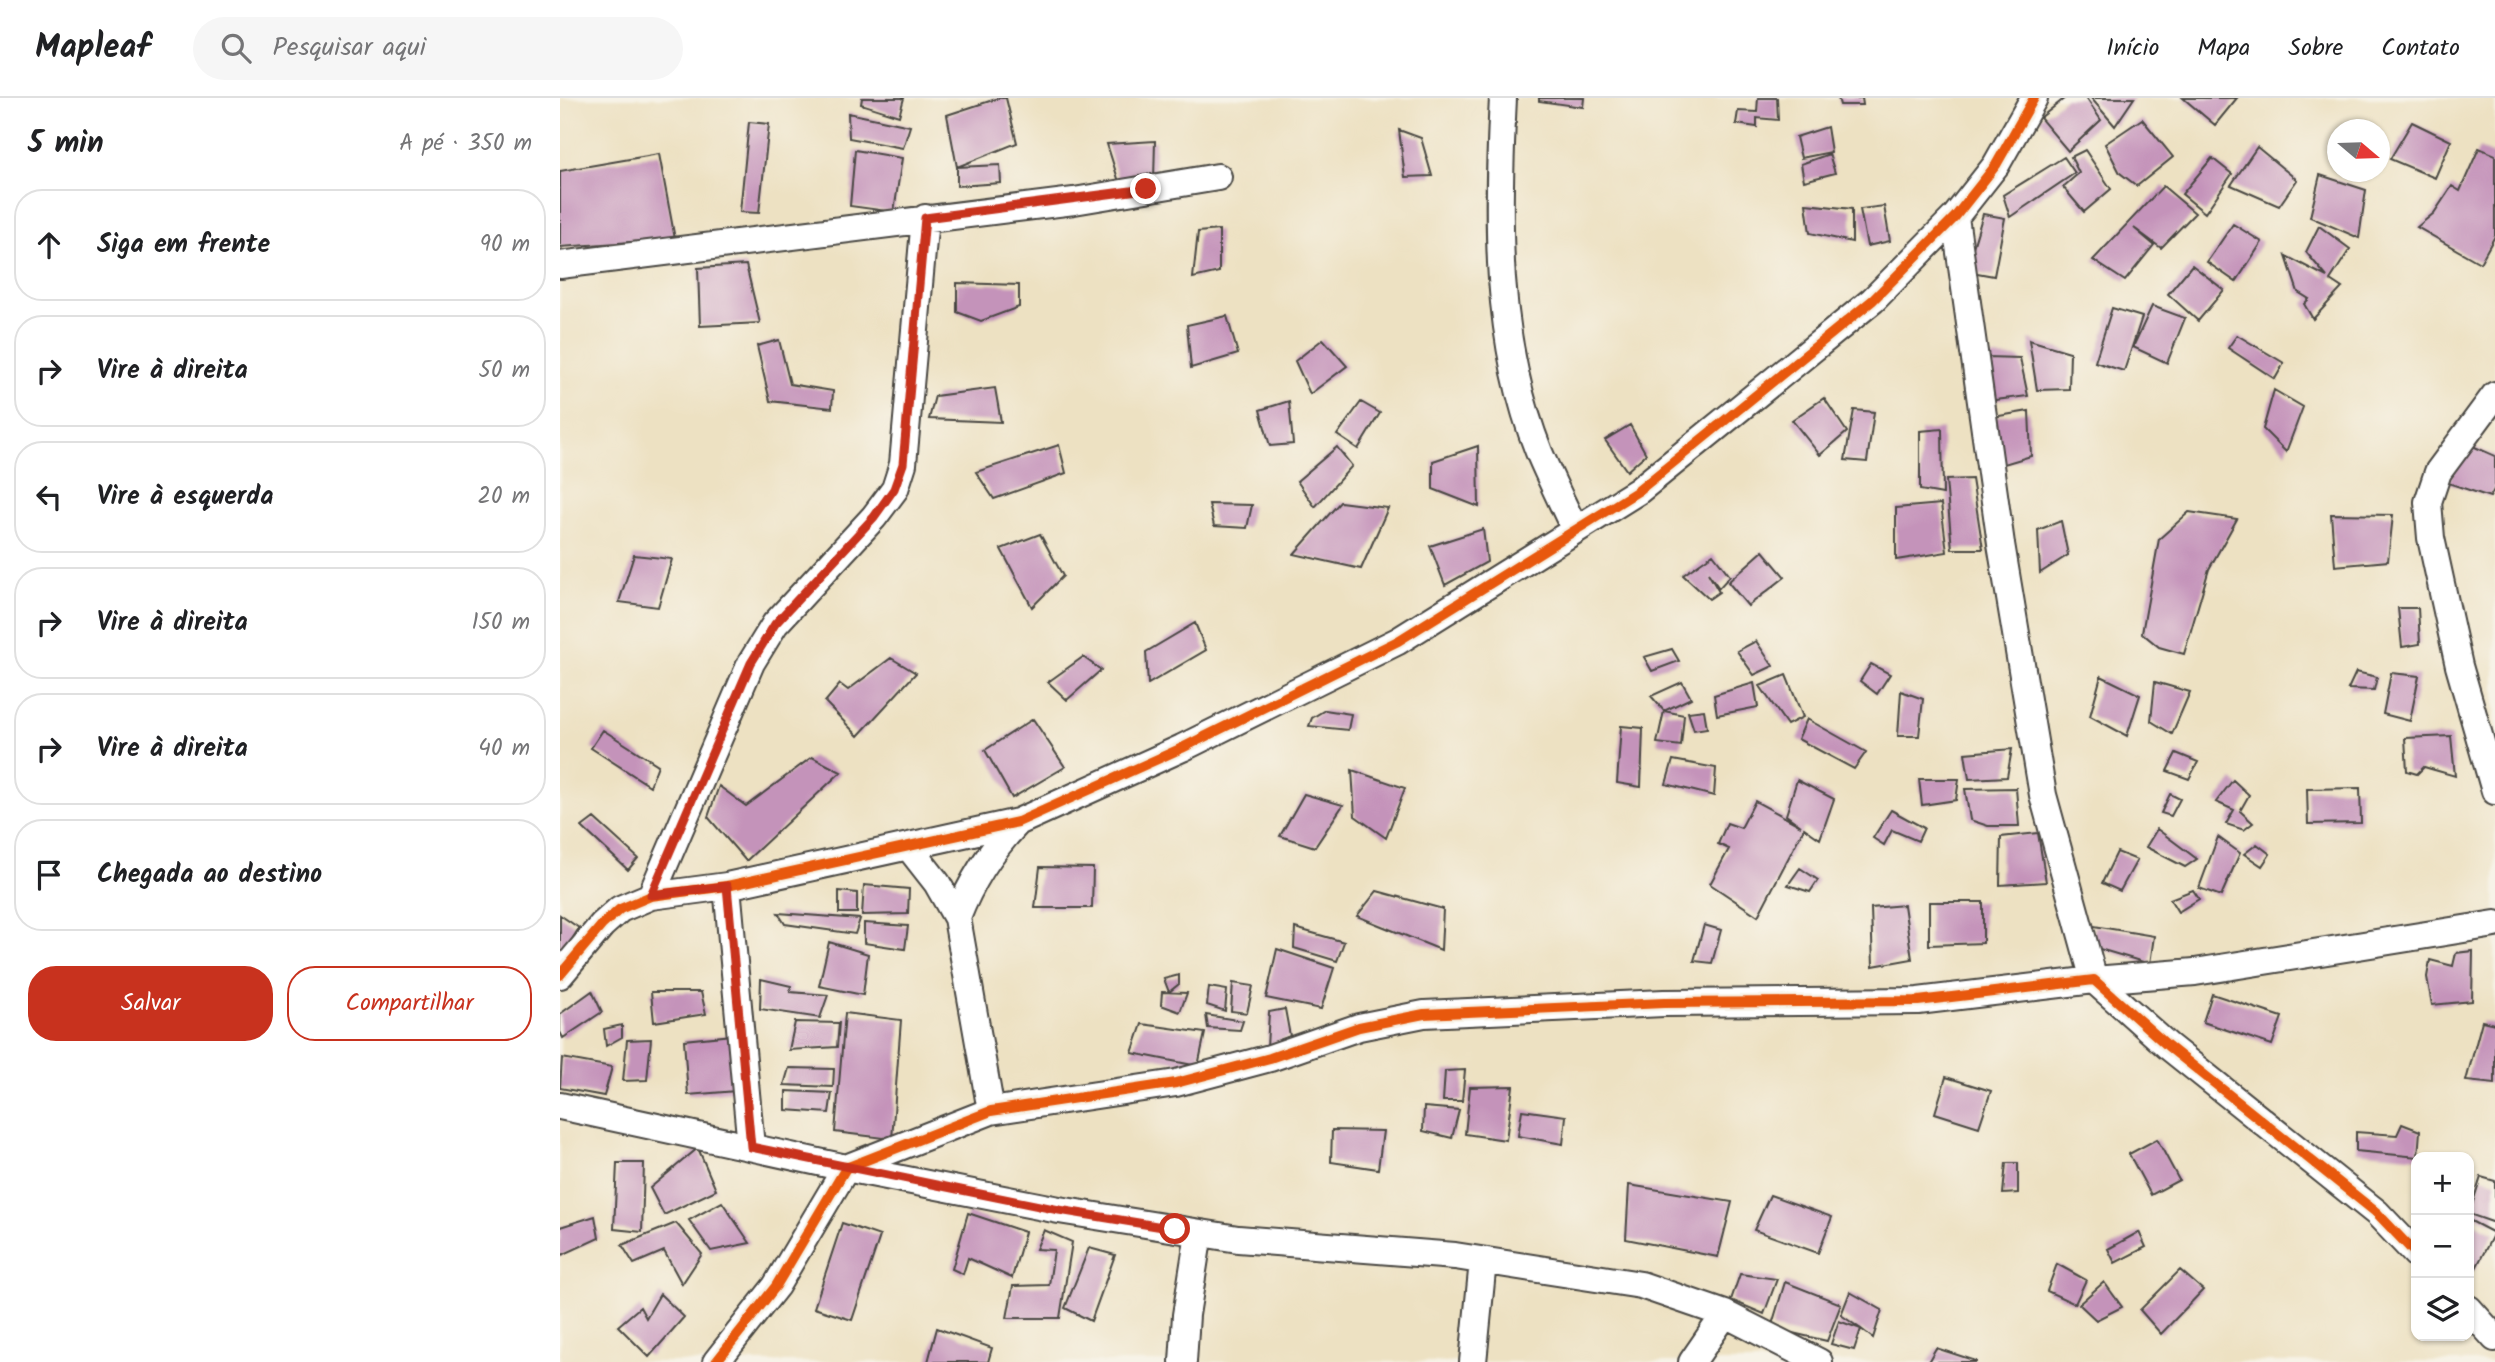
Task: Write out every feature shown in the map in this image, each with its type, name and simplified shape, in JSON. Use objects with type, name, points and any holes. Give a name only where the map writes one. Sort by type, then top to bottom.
[{"type":"street","points":[[1503,98],[1497,218],[1504,305],[1518,383],[1538,451],[1575,530]]},
{"type":"street","points":[[560,975],[602,925],[620,909],[651,895],[727,886],[1018,822],[1182,748],[1398,641],[1638,491],[1873,300],[1955,217],[1996,165],[2034,98]]},
{"type":"street","points":[[560,265],[1074,201],[1218,177]]},
{"type":"street","points":[[1955,217],[2001,544],[2043,795],[2094,980],[2168,1046],[2377,1213],[2411,1249]]},
{"type":"street","points":[[651,895],[751,663],[775,624],[874,517],[894,489],[903,464],[925,218]]},
{"type":"street","points":[[2493,401],[2438,472],[2428,502],[2431,538],[2459,666],[2495,791]]},
{"type":"street","points":[[957,919],[968,889],[992,849],[1018,822]]},
{"type":"street","points":[[908,846],[937,883],[957,919],[991,1111]]},
{"type":"street","points":[[727,886],[751,1147]]},
{"type":"street","points":[[716,1362],[776,1286],[846,1168],[991,1111],[1176,1083],[1270,1058],[1359,1027],[1424,1014],[1664,1003],[1918,1001],[2094,980],[2195,972],[2495,924]]},
{"type":"street","points":[[560,1105],[846,1168],[1059,1210],[1238,1239],[1483,1261],[1641,1285],[1725,1314],[1819,1362]]},
{"type":"street","points":[[1182,1362],[1186,1315],[1199,1233]]},
{"type":"street","points":[[1472,1362],[1483,1261]]},
{"type":"street","points":[[1692,1362],[1725,1314]]},
{"type":"street","points":[[2474,1315],[2495,1338]]},
{"type":"building","points":[[862,98],[904,98],[899,116],[861,104]]},
{"type":"building","points":[[1006,98],[1017,143],[957,167],[947,115]]},
{"type":"building","points":[[1539,98],[1584,98],[1583,107],[1539,101]]},
{"type":"building","points":[[1758,98],[1777,98],[1778,120],[1757,118],[1757,127],[1736,124],[1738,111],[1757,112]]},
{"type":"building","points":[[1838,98],[1862,98],[1863,105],[1840,105]]},
{"type":"building","points":[[2065,98],[2086,98],[2101,120],[2068,151],[2040,118]]},
{"type":"building","points":[[2091,98],[2134,98],[2115,126]]},
{"type":"building","points":[[2183,98],[2237,98],[2215,125]]},
{"type":"building","points":[[848,113],[910,126],[903,148],[849,138]]},
{"type":"building","points":[[2142,119],[2173,157],[2137,186],[2120,173],[2105,144]]},
{"type":"building","points":[[749,122],[769,124],[759,213],[740,212]]},
{"type":"building","points":[[2412,122],[2451,141],[2435,178],[2390,159]]},
{"type":"building","points":[[1827,127],[1831,152],[1801,158],[1796,137]]},
{"type":"building","points":[[1399,130],[1421,138],[1432,176],[1405,177]]},
{"type":"building","points":[[1155,141],[1154,180],[1119,182],[1107,144]]},
{"type":"building","points":[[2257,147],[2297,180],[2279,206],[2231,185]]},
{"type":"building","points":[[2479,148],[2495,155],[2495,236],[2480,263],[2417,227],[2434,213],[2452,186],[2460,191]]},
{"type":"building","points":[[855,150],[902,158],[894,212],[850,206]]},
{"type":"building","points":[[2085,150],[2111,189],[2084,212],[2063,187],[2079,173],[2071,157]]},
{"type":"building","points":[[659,154],[675,239],[560,247],[560,171]]},
{"type":"building","points":[[1829,154],[1835,173],[1804,181],[1801,164]]},
{"type":"building","points":[[2064,157],[2075,173],[2010,217],[2003,195]]},
{"type":"building","points":[[2212,158],[2232,174],[2205,213],[2182,194]]},
{"type":"building","points":[[1000,165],[1001,183],[957,186],[957,167]]},
{"type":"building","points":[[2320,175],[2327,177],[2327,182],[2341,182],[2366,190],[2359,238],[2310,217]]},
{"type":"building","points":[[2163,186],[2195,213],[2161,248],[2134,228],[2154,245],[2125,281],[2093,260]]},
{"type":"building","points":[[1806,204],[1852,209],[1852,242],[1810,233]]},
{"type":"building","points":[[1884,206],[1890,241],[1867,246],[1860,209]]},
{"type":"building","points":[[1983,214],[2005,218],[1994,276],[1966,271]]},
{"type":"building","points":[[2233,224],[2262,242],[2236,282],[2207,262]]},
{"type":"building","points":[[2319,226],[2350,249],[2330,280],[2342,288],[2313,319],[2304,304],[2309,299],[2298,292],[2286,256],[2327,277],[2306,252]]},
{"type":"building","points":[[1219,230],[1219,272],[1193,278],[1198,232]]},
{"type":"building","points":[[746,265],[760,323],[700,326],[698,268]]},
{"type":"building","points":[[2192,265],[2224,290],[2198,321],[2168,294]]},
{"type":"building","points":[[957,283],[1019,285],[1019,307],[981,321],[957,312]]},
{"type":"building","points":[[2152,306],[2185,318],[2167,363],[2133,347]]},
{"type":"building","points":[[2112,308],[2142,317],[2124,371],[2095,362]]},
{"type":"building","points":[[1227,316],[1238,354],[1191,368],[1187,325]]},
{"type":"building","points":[[2237,335],[2284,363],[2275,379],[2228,348]]},
{"type":"building","points":[[1323,339],[1347,366],[1310,394],[1295,361]]},
{"type":"building","points":[[779,340],[790,384],[833,391],[832,408],[770,401],[757,346]]},
{"type":"building","points":[[2029,340],[2070,352],[2069,389],[2037,390]]},
{"type":"building","points":[[1986,357],[2020,358],[2028,396],[1987,401]]},
{"type":"building","points":[[995,388],[1001,422],[929,419],[935,396]]},
{"type":"building","points":[[2274,390],[2303,407],[2286,452],[2263,429]]},
{"type":"building","points":[[1824,398],[1847,432],[1820,455],[1792,420]]},
{"type":"building","points":[[1289,401],[1293,444],[1270,446],[1260,410]]},
{"type":"building","points":[[1361,402],[1380,413],[1358,449],[1337,435]]},
{"type":"building","points":[[1854,410],[1874,412],[1867,462],[1845,460]]},
{"type":"building","points":[[2029,411],[2031,456],[1994,467],[1987,418]]},
{"type":"building","points":[[1630,425],[1646,454],[1627,471],[1605,440]]},
{"type":"building","points":[[1942,429],[1943,494],[1920,490],[1920,431]]},
{"type":"building","points":[[2468,444],[2495,456],[2495,488],[2490,497],[2448,483]]},
{"type":"building","points":[[1059,445],[1066,473],[994,499],[976,472]]},
{"type":"building","points":[[1478,446],[1479,507],[1433,489],[1433,461]]},
{"type":"building","points":[[1337,447],[1352,466],[1315,507],[1297,481]]},
{"type":"building","points":[[1972,479],[1983,549],[1952,549],[1946,480]]},
{"type":"building","points":[[1340,502],[1388,508],[1361,569],[1294,554]]},
{"type":"building","points":[[1209,504],[1252,505],[1247,528],[1214,526]]},
{"type":"building","points":[[1941,504],[1947,552],[1896,560],[1896,508]]},
{"type":"building","points":[[2189,512],[2237,519],[2209,569],[2184,654],[2159,647],[2142,633],[2159,539]]},
{"type":"building","points":[[2331,514],[2393,515],[2388,561],[2335,566]]},
{"type":"building","points":[[2061,521],[2068,555],[2040,573],[2038,530]]},
{"type":"building","points":[[1483,529],[1487,562],[1445,585],[1430,546]]},
{"type":"building","points":[[1040,534],[1063,576],[1032,607],[1001,549]]},
{"type":"building","points":[[1763,551],[1785,577],[1748,606],[1728,582]]},
{"type":"building","points":[[1713,554],[1730,576],[1719,588],[1708,573],[1719,592],[1709,599],[1683,575]]},
{"type":"building","points":[[634,555],[672,559],[658,607],[619,602]]},
{"type":"building","points":[[2398,608],[2418,608],[2420,644],[2402,647]]},
{"type":"building","points":[[1195,623],[1206,650],[1148,684],[1146,652]]},
{"type":"building","points":[[1756,641],[1773,666],[1754,675],[1737,651]]},
{"type":"building","points":[[1672,649],[1679,661],[1652,671],[1644,657]]},
{"type":"building","points":[[1083,657],[1101,670],[1067,700],[1048,682]]},
{"type":"building","points":[[891,658],[916,673],[858,736],[825,702],[840,684],[848,690]]},
{"type":"building","points":[[1871,664],[1890,674],[1877,694],[1860,681]]},
{"type":"building","points":[[2356,672],[2377,677],[2374,690],[2348,689]]},
{"type":"building","points":[[2391,673],[2419,676],[2410,721],[2383,714]]},
{"type":"building","points":[[1786,675],[1803,717],[1787,725],[1760,686]]},
{"type":"building","points":[[2101,676],[2140,695],[2127,736],[2090,716]]},
{"type":"building","points":[[1682,682],[1691,698],[1664,711],[1651,696]]},
{"type":"building","points":[[2155,682],[2190,692],[2172,734],[2151,721]]},
{"type":"building","points":[[1754,683],[1758,707],[1717,715],[1714,695]]},
{"type":"building","points":[[1901,691],[1923,699],[1919,736],[1898,736]]},
{"type":"building","points":[[1325,710],[1351,714],[1348,730],[1309,726],[1312,718]]},
{"type":"building","points":[[1704,710],[1707,728],[1694,730],[1688,712]]},
{"type":"building","points":[[1664,711],[1684,715],[1681,746],[1657,743]]},
{"type":"building","points":[[1033,719],[1065,767],[1012,798],[985,750]]},
{"type":"building","points":[[1807,719],[1866,752],[1854,769],[1798,739]]},
{"type":"building","points":[[1621,726],[1643,728],[1641,787],[1617,783]]},
{"type":"building","points":[[603,730],[658,765],[650,786],[591,748]]},
{"type":"building","points":[[2451,736],[2455,776],[2424,767],[2417,774],[2407,771],[2405,738]]},
{"type":"building","points":[[2012,749],[2007,777],[1969,779],[1965,753]]},
{"type":"building","points":[[2176,753],[2198,762],[2189,779],[2167,771]]},
{"type":"building","points":[[812,757],[841,772],[746,861],[708,817],[719,786],[746,806]]},
{"type":"building","points":[[1673,760],[1716,768],[1714,796],[1666,784]]},
{"type":"building","points":[[1352,770],[1405,788],[1386,838],[1355,816]]},
{"type":"building","points":[[1919,779],[1959,779],[1956,800],[1922,805]]},
{"type":"building","points":[[1797,780],[1834,799],[1820,839],[1804,828],[1758,916],[1710,884],[1729,849],[1718,844],[1727,823],[1741,828],[1755,801],[1801,826],[1786,815]]},
{"type":"building","points":[[2233,780],[2249,795],[2240,811],[2253,823],[2244,830],[2226,824],[2234,810],[2216,802]]},
{"type":"building","points":[[2016,788],[2019,826],[1988,826],[1970,820],[1965,789]]},
{"type":"building","points":[[2360,788],[2361,823],[2308,824],[2307,789]]},
{"type":"building","points":[[1304,794],[1343,805],[1315,847],[1280,836]]},
{"type":"building","points":[[2170,794],[2180,799],[2171,816],[2161,813]]},
{"type":"building","points":[[1891,810],[1924,828],[1918,841],[1892,830],[1884,845],[1873,838]]},
{"type":"building","points":[[594,818],[638,858],[628,870],[582,827]]},
{"type":"building","points":[[2157,829],[2197,859],[2185,867],[2146,847]]},
{"type":"building","points":[[2038,833],[2046,882],[2000,885],[2001,837]]},
{"type":"building","points":[[2218,837],[2240,853],[2221,896],[2199,888]]},
{"type":"building","points":[[2257,844],[2270,854],[2262,866],[2244,854]]},
{"type":"building","points":[[2117,852],[2137,860],[2120,891],[2102,883]]},
{"type":"building","points":[[1040,867],[1093,868],[1092,908],[1035,908]]},
{"type":"building","points":[[1800,868],[1818,880],[1810,892],[1788,885]]},
{"type":"building","points":[[864,885],[909,889],[908,914],[862,915]]},
{"type":"building","points":[[2193,890],[2199,899],[2178,912],[2170,899]]},
{"type":"building","points":[[839,891],[857,893],[857,913],[839,913]]},
{"type":"building","points":[[1377,891],[1443,909],[1441,950],[1357,916]]},
{"type":"building","points":[[1929,902],[1983,902],[1983,943],[1929,945]]},
{"type":"building","points":[[1904,905],[1912,959],[1873,966],[1871,908]]},
{"type":"building","points":[[778,913],[860,919],[855,934],[785,924]]},
{"type":"building","points":[[560,915],[579,928],[560,959]]},
{"type":"building","points":[[864,923],[908,926],[905,949],[864,943]]},
{"type":"building","points":[[1704,925],[1721,930],[1712,963],[1694,961]]},
{"type":"building","points":[[2094,926],[2154,936],[2150,964],[2093,947]]},
{"type":"building","points":[[1295,928],[1344,942],[1337,961],[1294,948]]},
{"type":"building","points":[[829,942],[868,954],[863,995],[819,986]]},
{"type":"building","points":[[1277,949],[1334,968],[1321,1009],[1266,998]]},
{"type":"building","points":[[2473,951],[2472,1001],[2432,1005],[2427,977],[2430,960],[2453,966],[2456,953]]},
{"type":"building","points":[[1179,975],[1179,984],[1169,992],[1164,979]]},
{"type":"building","points":[[761,979],[791,986],[790,992],[828,995],[820,1018],[760,1009]]},
{"type":"building","points":[[1233,983],[1253,986],[1247,1013],[1231,1011]]},
{"type":"building","points":[[1209,987],[1227,990],[1225,1011],[1207,1005]]},
{"type":"building","points":[[592,991],[602,1012],[563,1038],[560,1032],[560,1014]]},
{"type":"building","points":[[651,992],[701,992],[706,1014],[654,1022]]},
{"type":"building","points":[[1162,992],[1187,993],[1180,1012],[1161,1005]]},
{"type":"building","points":[[2212,994],[2282,1017],[2272,1045],[2203,1022]]},
{"type":"building","points":[[1285,1009],[1290,1036],[1267,1047],[1269,1012]]},
{"type":"building","points":[[845,1013],[901,1020],[892,1139],[835,1132]]},
{"type":"building","points":[[1206,1015],[1243,1021],[1240,1030],[1208,1028]]},
{"type":"building","points":[[2482,1021],[2495,1024],[2495,1084],[2466,1081]]},
{"type":"building","points":[[795,1022],[839,1023],[837,1047],[789,1050]]},
{"type":"building","points":[[1142,1024],[1205,1033],[1198,1066],[1132,1053]]},
{"type":"building","points":[[622,1025],[622,1037],[606,1046],[604,1029]]},
{"type":"building","points":[[732,1035],[736,1091],[688,1095],[684,1040]]},
{"type":"building","points":[[651,1039],[647,1080],[623,1081],[627,1040]]},
{"type":"building","points":[[562,1058],[612,1067],[604,1096],[560,1088]]},
{"type":"building","points":[[789,1068],[834,1069],[833,1087],[784,1085]]},
{"type":"building","points":[[1465,1070],[1462,1101],[1443,1101],[1445,1071]]},
{"type":"building","points":[[1946,1077],[1991,1091],[1979,1127],[1935,1113]]},
{"type":"building","points":[[1513,1086],[1506,1140],[1465,1134],[1470,1087]]},
{"type":"building","points":[[786,1091],[832,1093],[829,1113],[786,1110]]},
{"type":"building","points":[[1424,1107],[1459,1110],[1452,1138],[1423,1131]]},
{"type":"building","points":[[1522,1110],[1566,1116],[1563,1144],[1518,1136]]},
{"type":"building","points":[[2402,1124],[2420,1131],[2418,1152],[2411,1152],[2411,1156],[2356,1151],[2356,1132],[2397,1135]]},
{"type":"building","points":[[1332,1130],[1383,1131],[1378,1169],[1331,1162]]},
{"type":"building","points":[[2157,1139],[2179,1180],[2151,1195],[2129,1154]]},
{"type":"building","points":[[698,1148],[716,1190],[664,1215],[650,1188]]},
{"type":"building","points":[[617,1163],[644,1163],[642,1232],[614,1229]]},
{"type":"building","points":[[2006,1163],[2018,1163],[2018,1193],[2003,1194]]},
{"type":"building","points":[[2481,1177],[2495,1181],[2495,1223],[2474,1216],[2474,1199]]},
{"type":"building","points":[[1629,1185],[1732,1202],[1718,1257],[1626,1239]]},
{"type":"building","points":[[1770,1195],[1832,1217],[1818,1253],[1754,1230]]},
{"type":"building","points":[[722,1202],[750,1243],[711,1251],[689,1220]]},
{"type":"building","points":[[968,1213],[1025,1232],[1012,1278],[968,1258],[963,1274],[952,1269]]},
{"type":"building","points":[[595,1216],[599,1238],[560,1256],[560,1227]]},
{"type":"building","points":[[676,1223],[702,1254],[682,1284],[664,1251],[634,1264],[622,1245]]},
{"type":"building","points":[[842,1223],[880,1236],[852,1320],[814,1308]]},
{"type":"building","points":[[2474,1223],[2494,1233],[2474,1269]]},
{"type":"building","points":[[1044,1230],[1072,1242],[1060,1318],[1007,1318],[1013,1286],[1049,1285],[1054,1250],[1036,1249]]},
{"type":"building","points":[[2139,1232],[2146,1247],[2115,1263],[2108,1249]]},
{"type":"building","points":[[1089,1248],[1115,1255],[1091,1321],[1065,1308]]},
{"type":"building","points":[[2057,1264],[2086,1280],[2075,1304],[2047,1291]]},
{"type":"building","points":[[2180,1270],[2203,1290],[2161,1334],[2140,1310]]},
{"type":"building","points":[[1740,1274],[1777,1279],[1764,1314],[1731,1300]]},
{"type":"building","points":[[1785,1282],[1841,1304],[1827,1341],[1771,1328]]},
{"type":"building","points":[[2104,1282],[2122,1307],[2096,1320],[2079,1304]]},
{"type":"building","points":[[1850,1292],[1882,1310],[1873,1338],[1841,1315]]},
{"type":"building","points":[[660,1294],[684,1317],[649,1357],[618,1326],[640,1307],[646,1318]]},
{"type":"building","points":[[1839,1321],[1861,1329],[1854,1350],[1831,1344]]},
{"type":"building","points":[[937,1328],[992,1348],[988,1362],[928,1362]]},
{"type":"building","points":[[1936,1348],[1976,1361],[1976,1362],[1928,1362]]},
{"type":"cycle path","points":[[560,975],[602,925],[620,909],[651,896],[727,886],[1018,822],[1182,748],[1398,641],[1638,491],[1873,300],[1955,217],[1996,165],[2034,98]]},
{"type":"cycle path","points":[[716,1362],[776,1286],[846,1168],[991,1111],[1176,1083],[1270,1058],[1359,1027],[1424,1014],[1664,1003],[1918,1001],[2094,980],[2168,1046],[2377,1213],[2411,1249]]},
{"type":"route","points":[[1146,189],[1074,201],[925,218],[903,464],[894,489],[874,517],[775,624],[751,663],[651,895],[727,886],[751,1147],[1059,1210],[1175,1229]]}]
